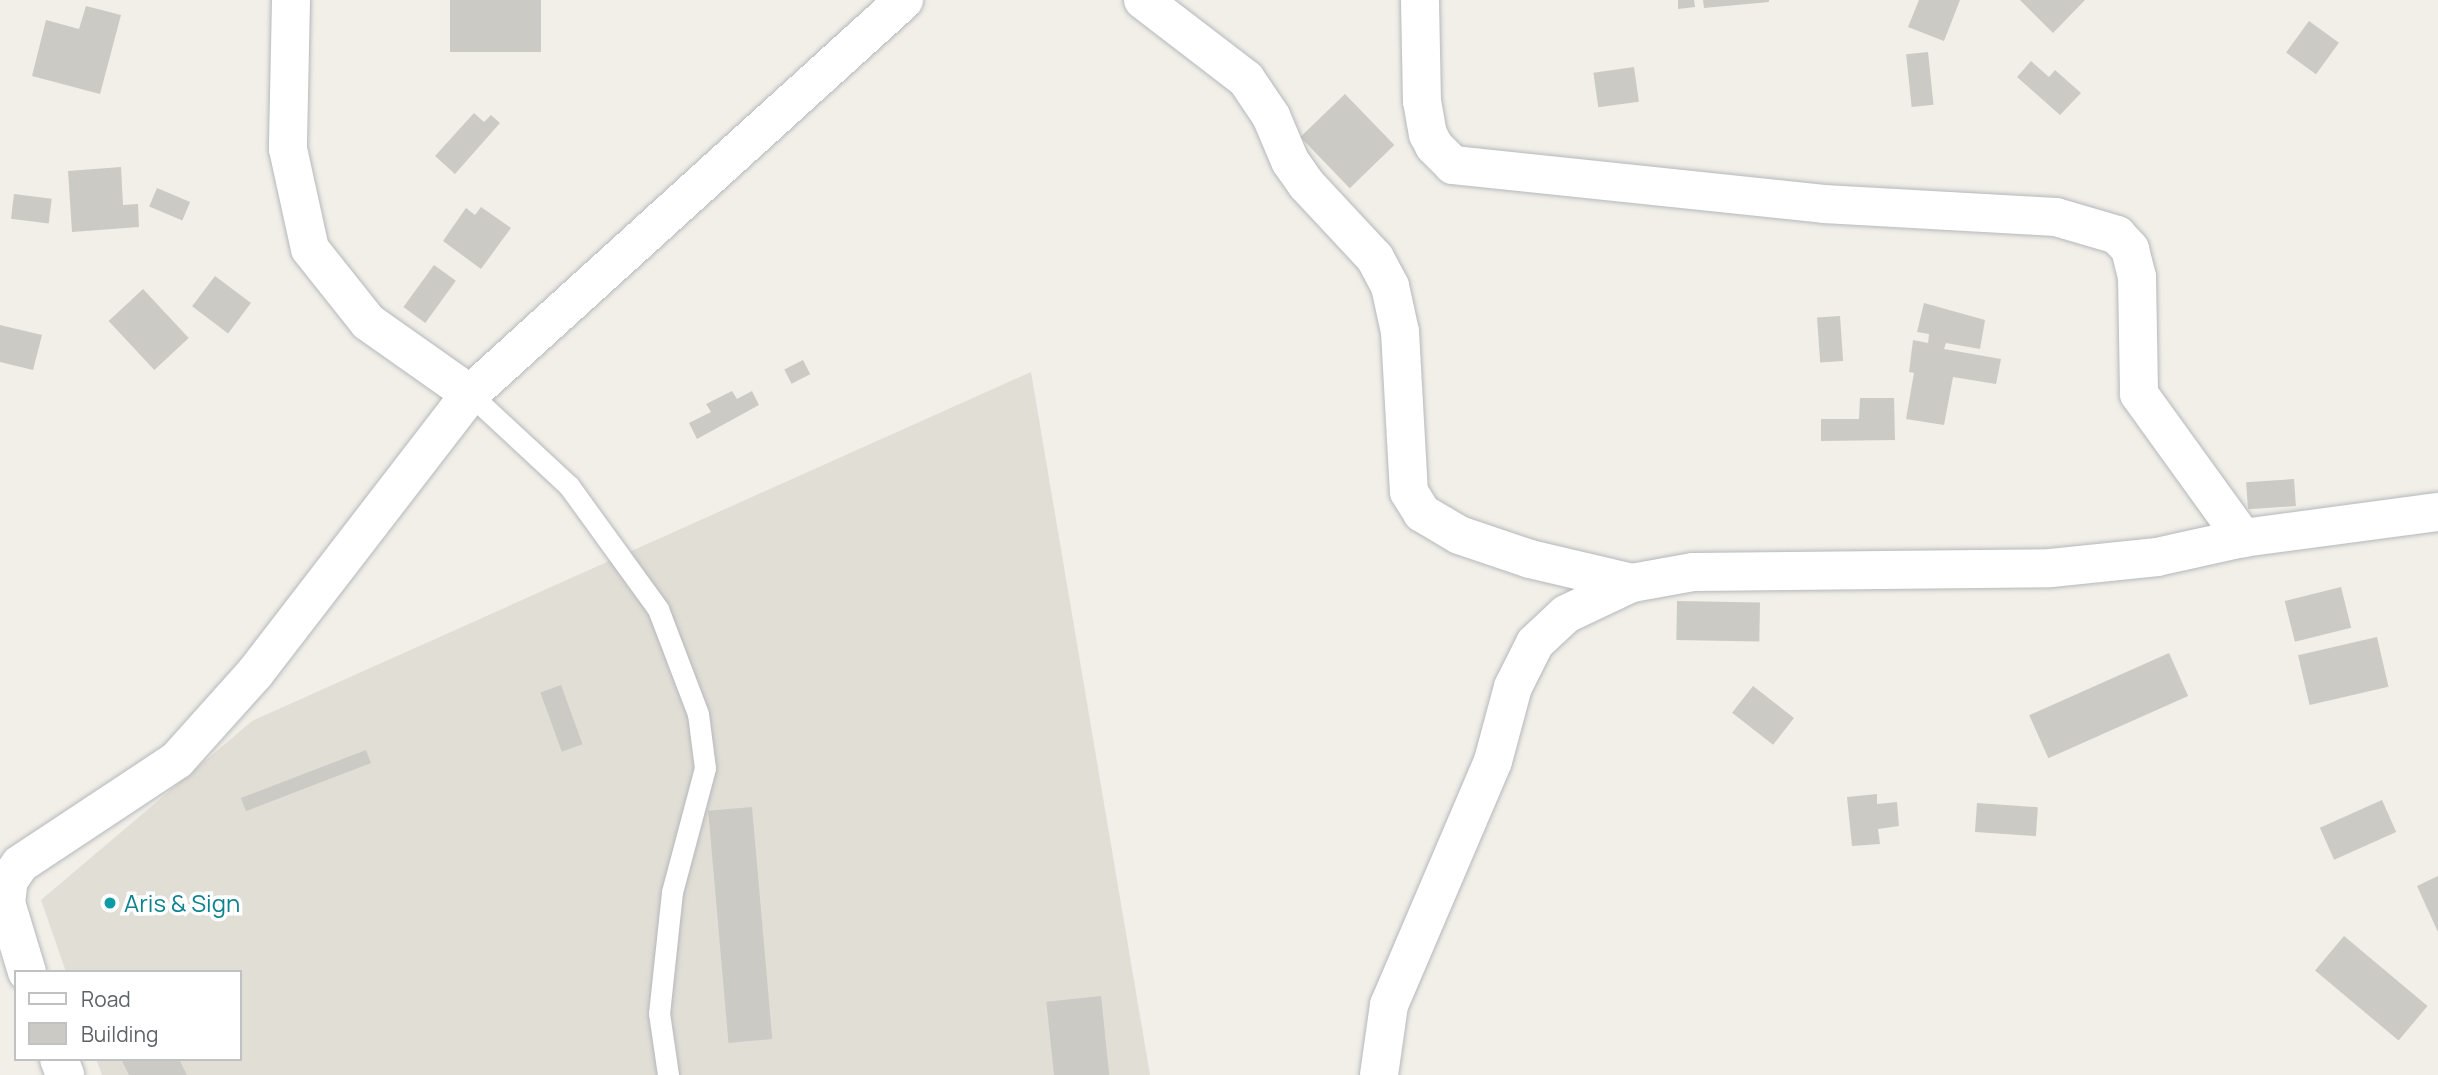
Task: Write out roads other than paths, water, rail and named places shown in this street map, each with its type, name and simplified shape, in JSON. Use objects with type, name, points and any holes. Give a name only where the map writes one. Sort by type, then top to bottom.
[{"type":"street","points":[[291,0],[288,149],[310,249],[368,322],[470,394]]},
{"type":"street","points":[[26,970],[12,932],[4,882],[43,845],[177,760],[255,673],[470,394],[904,0]]},
{"type":"street","points":[[1143,0],[1246,79],[1271,116],[1290,161],[1375,258],[1385,277],[1400,332],[1409,492],[1422,513],[1459,535],[1530,559],[1632,583]]},
{"type":"street","points":[[1420,0],[1422,101],[1428,134],[1434,146],[1453,165],[1824,204],[2056,217],[2117,235],[2130,249],[2137,277],[2139,394],[2243,538]]},
{"type":"street","points":[[1379,1075],[1389,1005],[1482,786],[1513,687],[1535,643],[1566,614],[1632,583],[1693,572],[2051,568],[2157,557],[2243,538],[2438,512]]},
{"type":"lane","points":[[470,394],[569,486],[659,609],[698,714],[705,768],[672,891],[659,1013],[668,1075]]},
{"type":"place","name":"Aris & Sign","points":[[110,903]]}]
